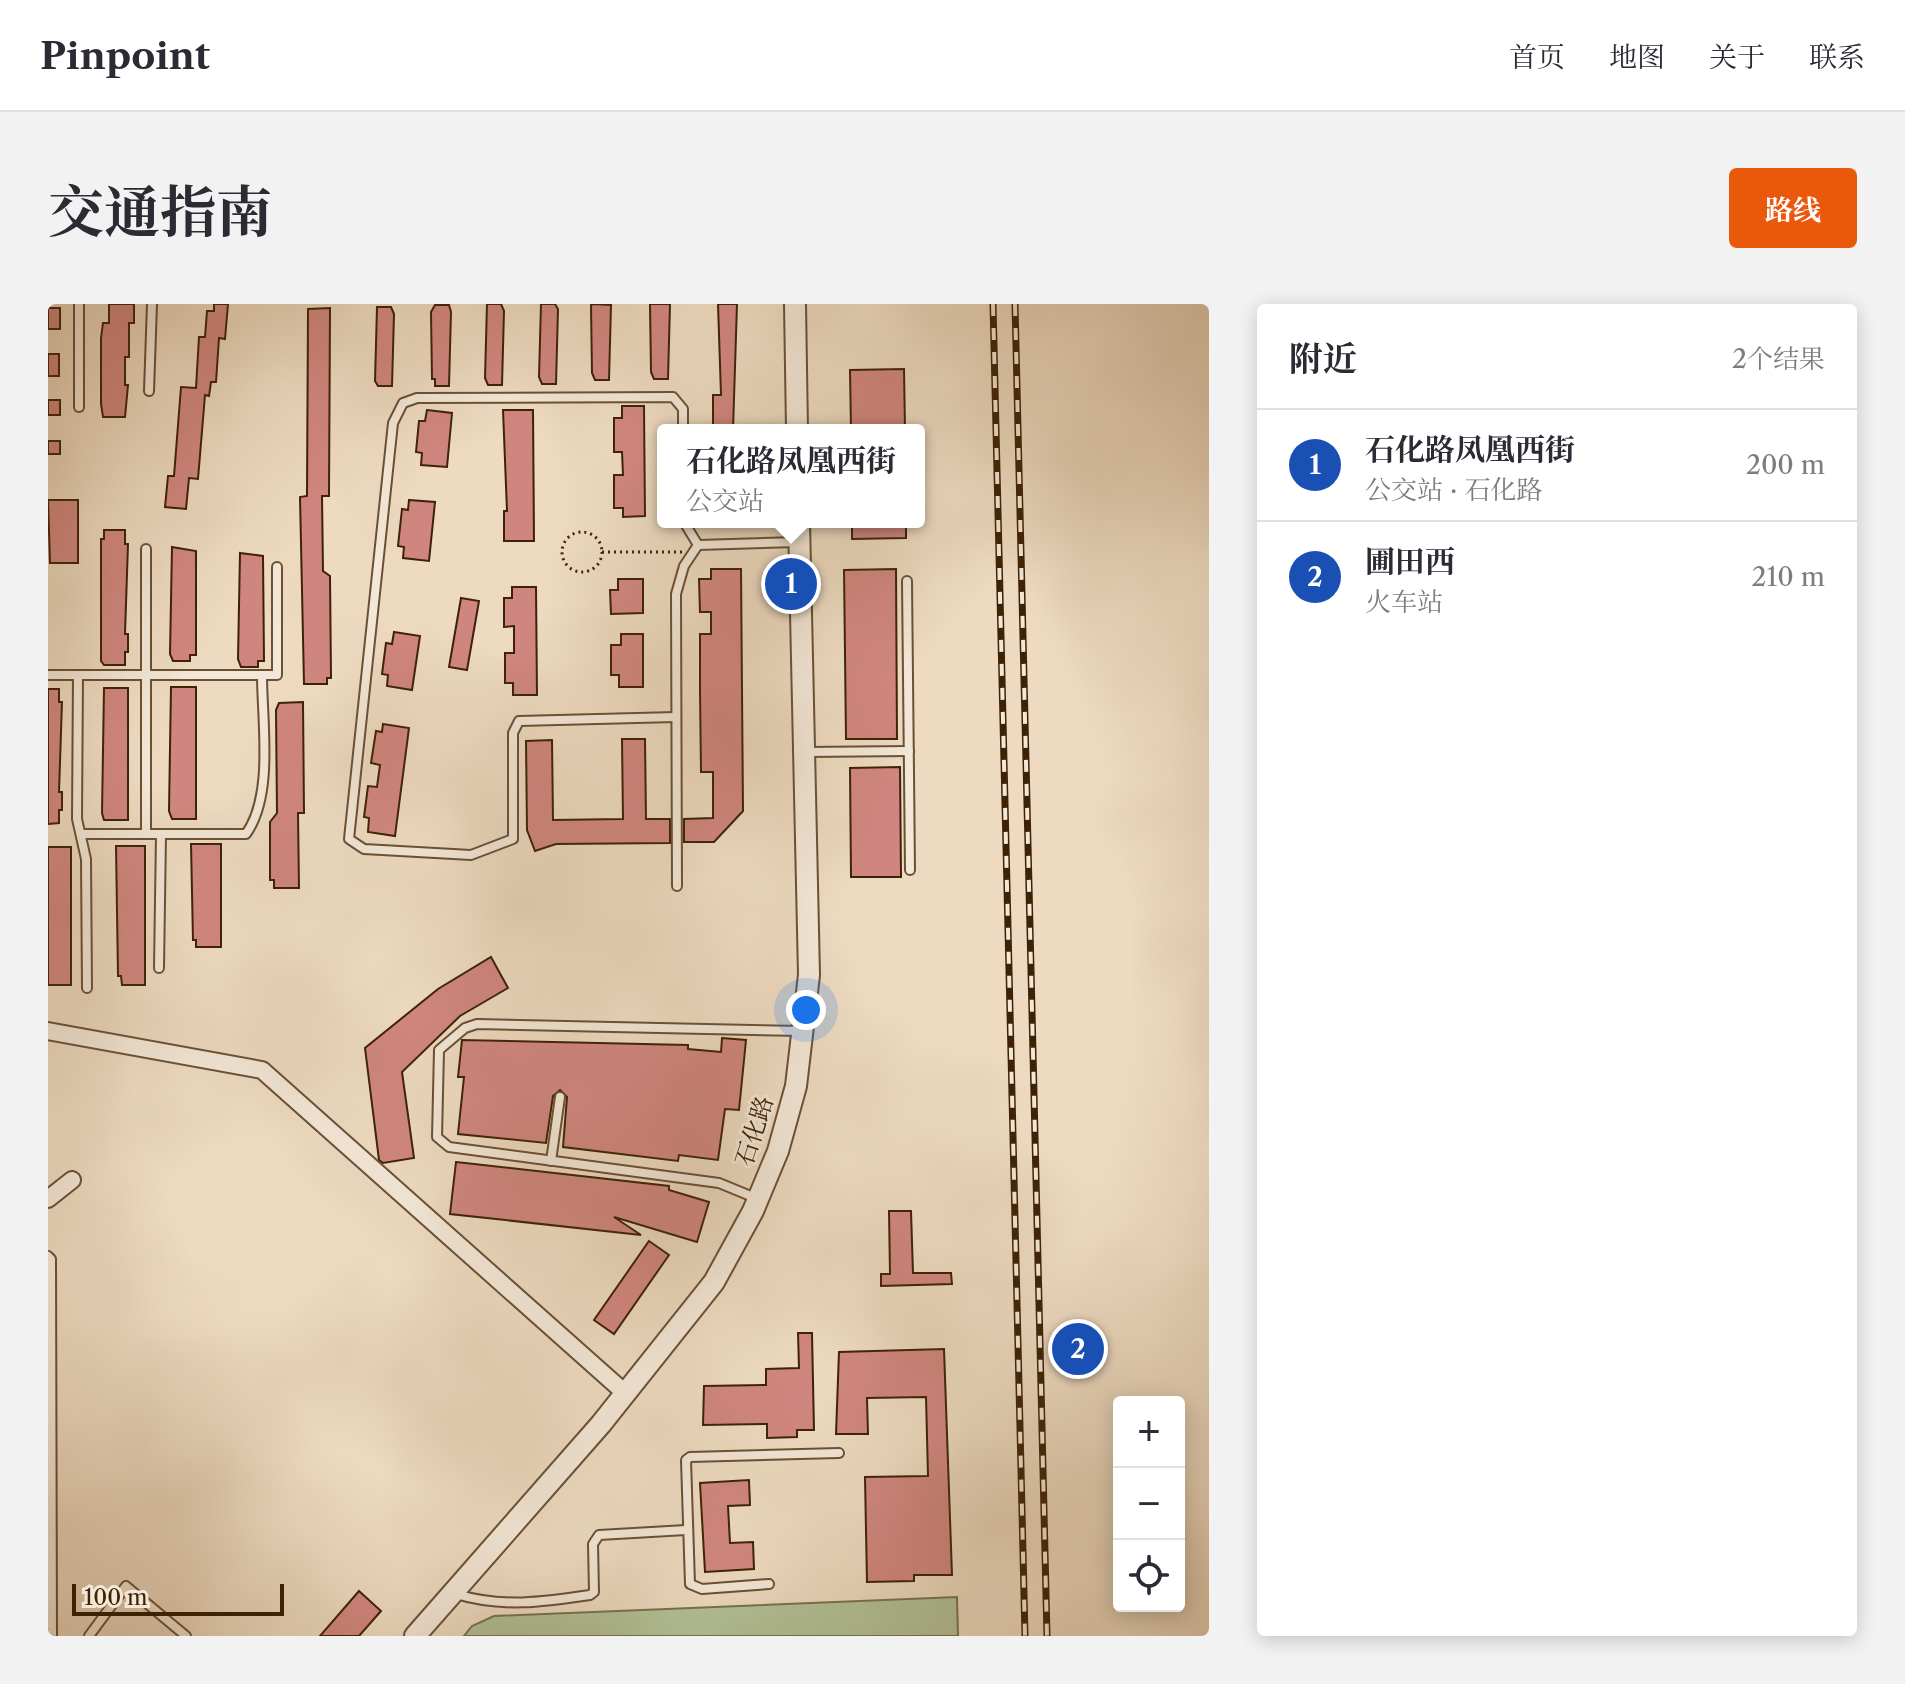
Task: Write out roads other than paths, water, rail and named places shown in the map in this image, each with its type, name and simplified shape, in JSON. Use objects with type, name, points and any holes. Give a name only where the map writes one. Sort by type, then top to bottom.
[{"type":"street","points":[[795,304],[797,424]]},
{"type":"street","name":"石化路","points":[[415,1636],[625,1393],[714,1282],[758,1199],[778,1151],[796,1086],[809,975],[799,532]]},
{"type":"street","points":[[48,1031],[262,1070],[625,1393]]},
{"type":"street","points":[[48,1199],[72,1180]]},
{"type":"lane","points":[[79,304],[79,407]]},
{"type":"lane","points":[[149,391],[152,304]]},
{"type":"lane","points":[[676,717],[519,721],[513,733],[513,839],[506,843],[471,855],[364,849],[349,839],[393,423],[403,403],[417,398],[673,397],[683,409],[683,424]]},
{"type":"lane","points":[[687,528],[696,549]]},
{"type":"lane","points":[[677,886],[676,594],[684,566],[696,549],[799,532]]},
{"type":"lane","points":[[146,549],[146,834]]},
{"type":"lane","points":[[48,675],[277,675],[277,567]]},
{"type":"lane","points":[[907,581],[910,870]]},
{"type":"lane","points":[[78,675],[77,819],[86,859],[87,988]]},
{"type":"lane","points":[[81,834],[246,834],[255,821],[262,795],[262,675]]},
{"type":"lane","points":[[804,752],[909,751]]},
{"type":"lane","points":[[159,968],[161,834]]},
{"type":"lane","points":[[758,1199],[719,1183],[449,1147],[437,1137],[439,1050],[465,1028],[477,1024],[803,1031]]},
{"type":"lane","points":[[551,1161],[560,1097]]},
{"type":"lane","points":[[48,1256],[51,1259],[52,1636]]},
{"type":"lane","points":[[769,1584],[702,1589],[690,1584],[686,1460],[690,1457],[839,1453]]},
{"type":"lane","points":[[452,1593],[489,1604],[541,1603],[590,1595],[594,1592],[593,1544],[599,1535],[686,1530]]},
{"type":"lane","points":[[89,1636],[126,1586],[186,1636]]},
{"type":"railway","points":[[993,304],[1025,1636]]},
{"type":"railway","points":[[1015,304],[1047,1636]]},
{"type":"place","name":"石化路凤凰西街","points":[[791,584]]},
{"type":"place","name":"圃田西","points":[[1078,1349]]}]
